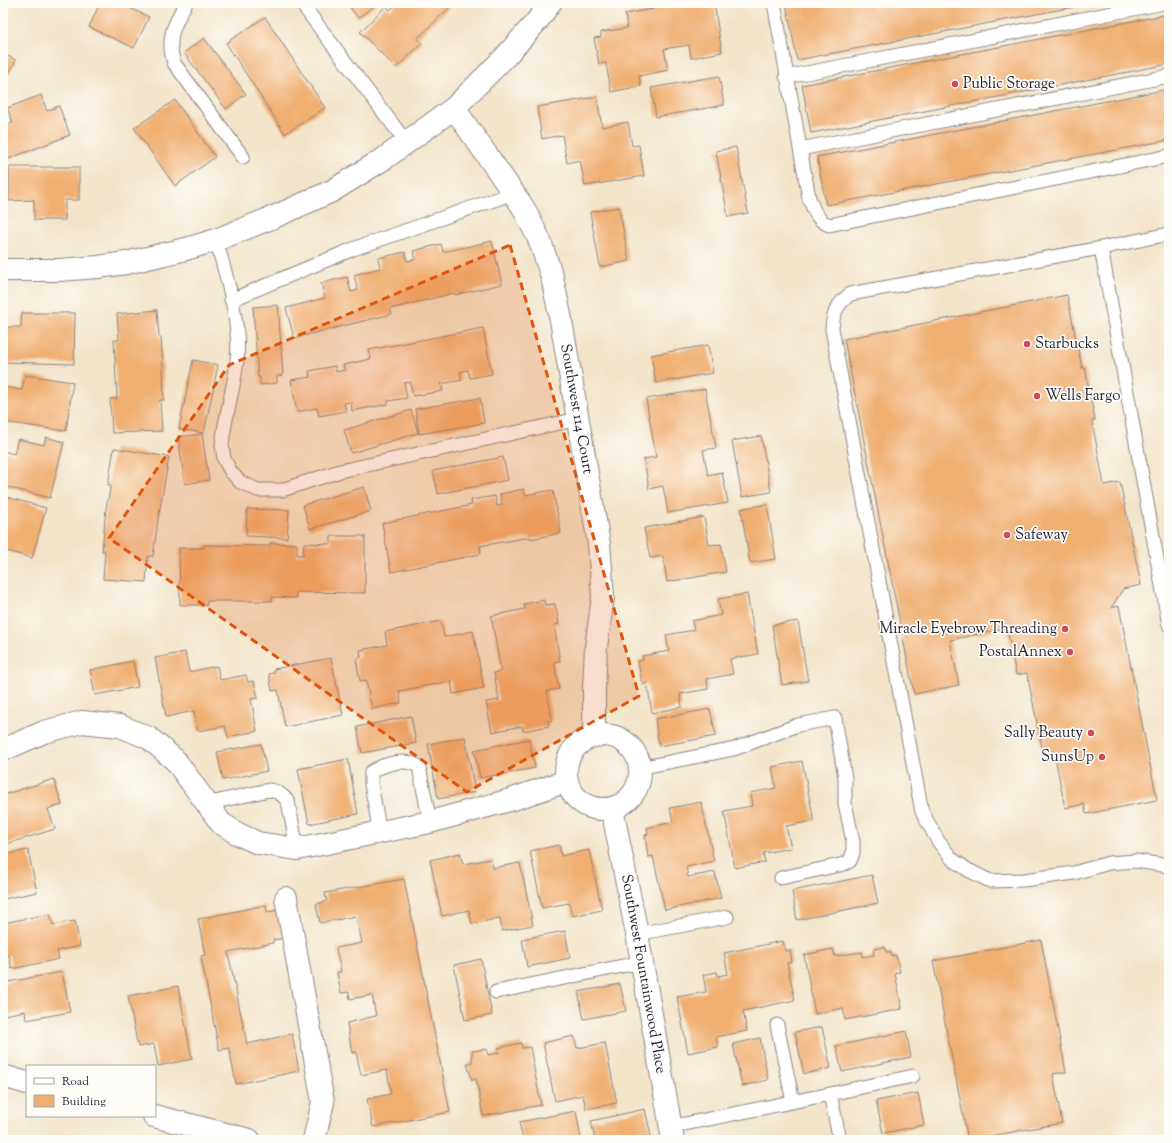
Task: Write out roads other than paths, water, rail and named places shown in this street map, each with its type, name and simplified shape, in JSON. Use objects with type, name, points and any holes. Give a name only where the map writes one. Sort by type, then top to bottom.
[{"type":"street","points":[[3,270],[59,270],[98,267],[186,249],[216,240],[274,217],[332,191],[385,158],[454,108],[505,57],[538,20],[550,3]]},
{"type":"street","name":"Southwest 114 Court","points":[[454,108],[523,207],[540,241],[552,277],[599,544],[603,597],[596,647],[594,736]]},
{"type":"street","points":[[3,750],[44,732],[82,722],[120,726],[149,738],[175,760],[220,824],[238,834],[258,842],[297,849],[430,822],[504,802],[567,781]]},
{"type":"street","points":[[594,736],[609,736],[622,741],[633,750],[639,763],[639,768],[640,778],[635,791],[625,802],[612,808],[598,809],[584,804],[573,794],[567,781],[566,767],[571,753],[581,743],[594,736]]},
{"type":"street","name":"Southwest Fountainwood Place","points":[[612,808],[637,934],[672,1134]]},
{"type":"street","points":[[286,898],[323,1102],[314,1140]]},
{"type":"street","points":[[3,1076],[26,1082]]},
{"type":"street","points":[[156,1117],[249,1140]]},
{"type":"lane","points":[[186,3],[172,32],[170,45],[174,63],[243,157]]},
{"type":"lane","points":[[774,3],[786,78],[809,198],[818,217],[822,222],[829,225],[1169,156]]},
{"type":"lane","points":[[786,78],[1164,3]]},
{"type":"lane","points":[[305,5],[406,142]]},
{"type":"lane","points":[[800,149],[1169,76]]},
{"type":"lane","points":[[231,300],[353,249],[514,193]]},
{"type":"lane","points":[[1169,234],[850,294],[839,303],[833,317],[832,329],[922,812],[938,841],[952,858],[968,870],[990,881],[1013,881],[1074,873],[1109,863],[1136,861],[1169,866]]},
{"type":"lane","points":[[216,240],[227,277],[237,338],[237,360],[222,445],[224,458],[231,472],[240,482],[258,490],[282,490],[340,471],[578,419]]},
{"type":"lane","points":[[1101,248],[1169,625]]},
{"type":"lane","points":[[639,768],[734,749],[798,725],[835,718],[845,778],[845,803],[853,842],[853,853],[850,861],[844,864],[781,878]]},
{"type":"lane","points":[[380,833],[371,784],[371,772],[380,767],[402,762],[412,762],[419,767],[430,822]]},
{"type":"lane","points":[[206,804],[269,790],[276,791],[288,801],[297,849]]},
{"type":"lane","points":[[637,934],[727,917]]},
{"type":"lane","points":[[496,992],[642,962]]},
{"type":"lane","points":[[777,1025],[793,1102]]},
{"type":"lane","points":[[672,1134],[793,1102],[913,1076]]},
{"type":"lane","points":[[830,1094],[840,1140]]},
{"type":"place","name":"Public Storage","points":[[955,84]]},
{"type":"place","name":"Starbucks","points":[[1027,344]]},
{"type":"place","name":"Wells Fargo","points":[[1037,396]]},
{"type":"place","name":"Safeway","points":[[1007,535]]},
{"type":"place","name":"Miracle Eyebrow Threading","points":[[1065,629]]},
{"type":"place","name":"PostalAnnex","points":[[1070,652]]},
{"type":"place","name":"Sally Beauty","points":[[1091,733]]},
{"type":"place","name":"SunsUp","points":[[1102,757]]}]
